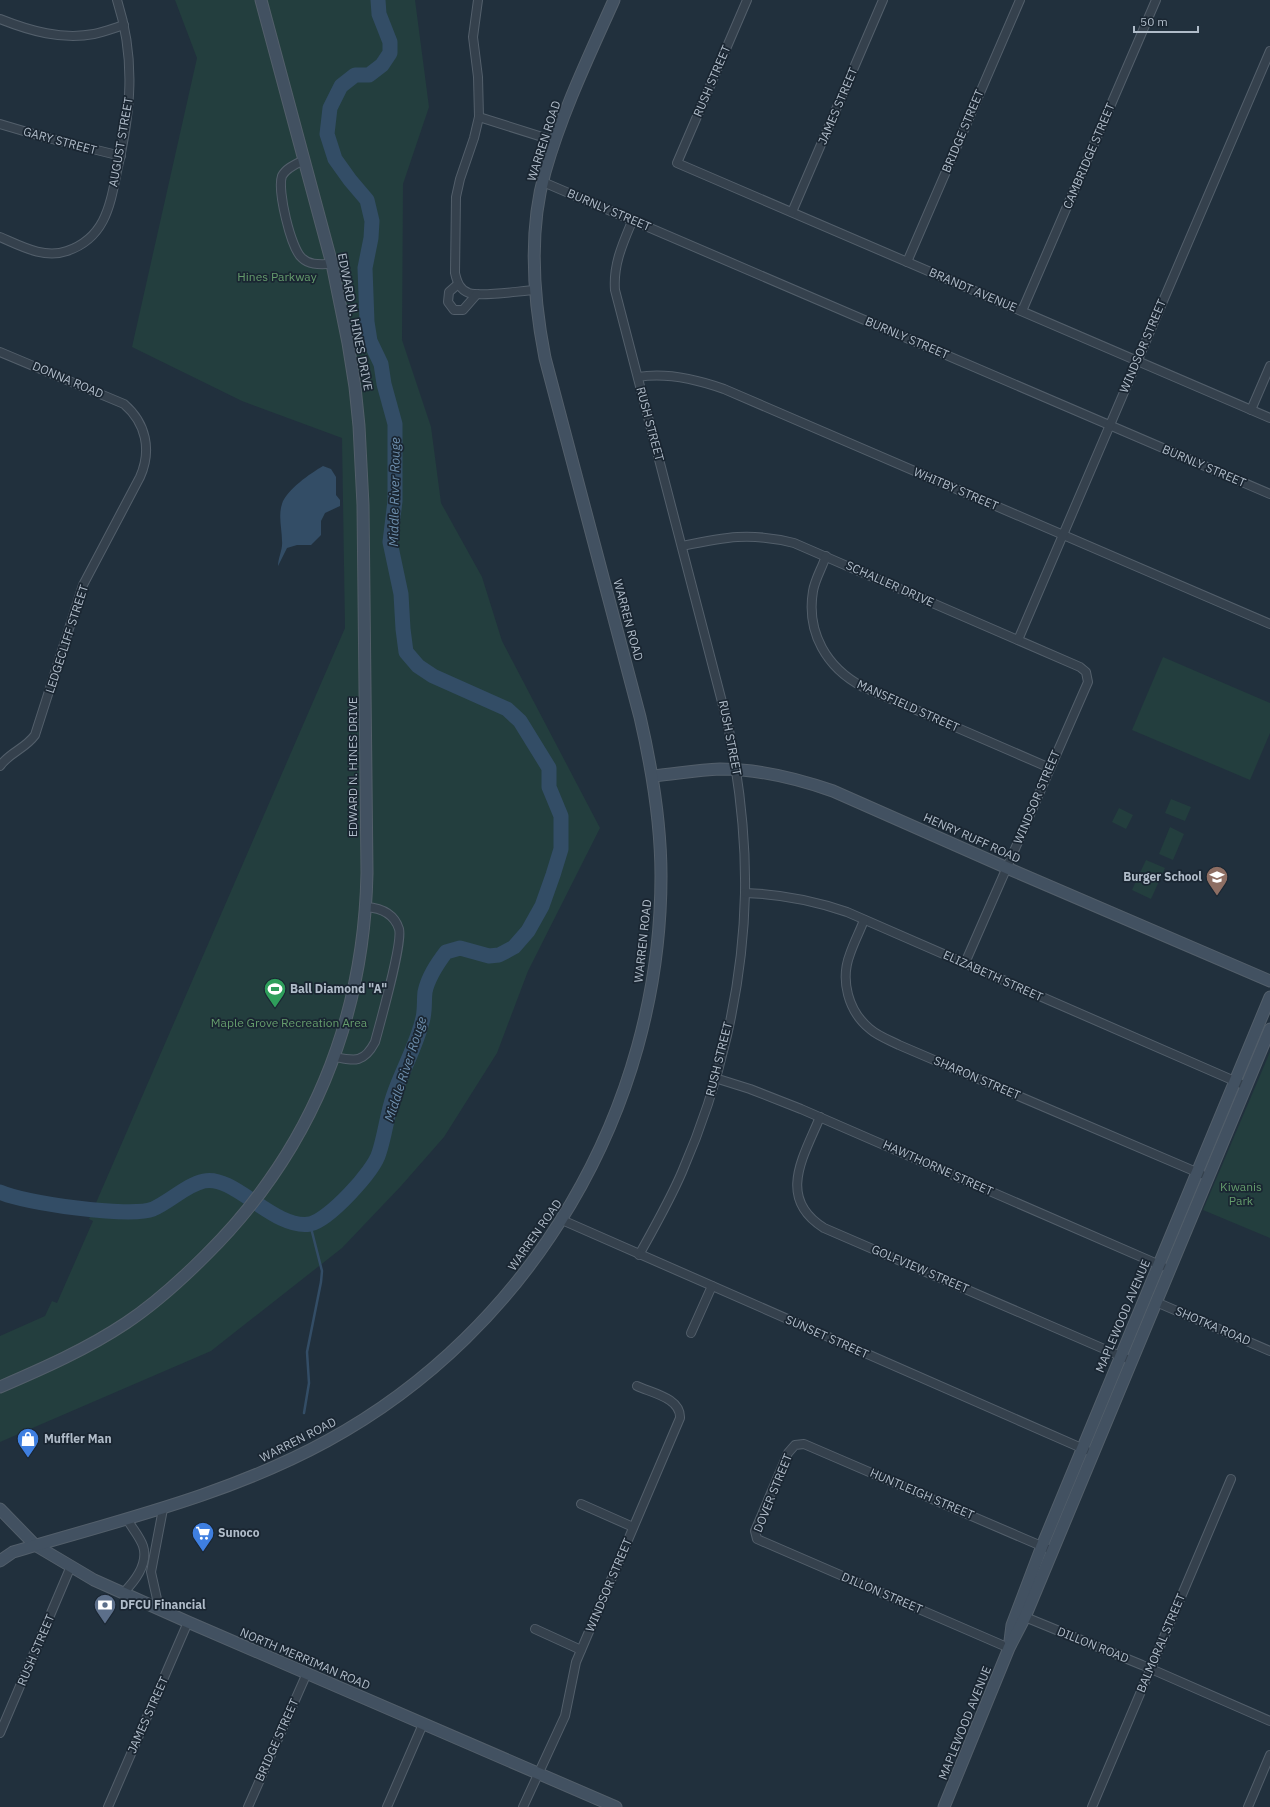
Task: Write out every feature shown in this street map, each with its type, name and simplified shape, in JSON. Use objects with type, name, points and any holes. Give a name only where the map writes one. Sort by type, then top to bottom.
[{"type":"street","name":"AUGUST STREET","points":[[0,237],[40,252],[59,252],[75,247],[93,236],[104,221],[121,156],[128,122],[130,91],[129,55],[124,25],[117,0]]},
{"type":"street","name":"EDWARD N. HINES DRIVE","points":[[0,1387],[66,1358],[93,1344],[137,1315],[162,1297],[188,1274],[242,1218],[284,1161],[303,1129],[335,1057],[354,990],[366,907],[364,559],[359,426],[348,343],[332,264],[261,0]]},
{"type":"street","points":[[478,0],[473,37],[478,77],[479,117],[456,197],[455,273],[458,284],[468,293],[477,294],[535,290]]},
{"type":"street","name":"WARREN ROAD","points":[[0,1561],[14,1552],[163,1509],[251,1477],[297,1456],[350,1428],[404,1392],[458,1347],[498,1306],[530,1267],[562,1220],[590,1172],[610,1128],[631,1070],[648,1007],[658,935],[661,900],[660,836],[652,776],[640,717],[547,365],[539,326],[535,290],[535,236],[543,182],[565,111],[614,0]]},
{"type":"street","name":"RUSH STREET","points":[[677,163],[747,0]]},
{"type":"street","name":"JAMES STREET","points":[[792,212],[883,0]]},
{"type":"street","name":"BRIDGE STREET","points":[[907,262],[1020,0]]},
{"type":"street","name":"CAMBRIDGE STREET","points":[[1022,311],[1156,0]]},
{"type":"street","points":[[0,19],[31,30],[63,36],[95,34],[124,25]]},
{"type":"street","name":"WINDSOR STREET","points":[[1018,640],[1136,361],[1270,51]]},
{"type":"street","points":[[479,117],[555,141]]},
{"type":"street","name":"GARY STREET","points":[[0,124],[44,137],[121,156]]},
{"type":"street","points":[[304,160],[291,167],[282,176],[281,187],[286,220],[296,251],[303,259],[314,264],[332,264]]},
{"type":"street","name":"BRANDT AVENUE","points":[[677,163],[1270,418]]},
{"type":"street","name":"BURNLY STREET","points":[[543,182],[633,219],[1270,494]]},
{"type":"street","name":"RUSH STREET","points":[[633,219],[618,256],[615,281],[617,298],[722,699],[737,770],[741,804],[745,893],[735,992],[727,1034],[715,1078],[705,1112],[682,1172],[639,1255]]},
{"type":"street","points":[[458,284],[449,292],[448,302],[454,310],[463,310],[477,294]]},
{"type":"street","name":"DONNA ROAD","points":[[0,352],[112,398],[124,404],[134,414]]},
{"type":"street","points":[[1251,410],[1270,366]]},
{"type":"street","name":"WHITBY STREET","points":[[638,377],[648,375],[674,376],[708,383],[724,389],[1270,624]]},
{"type":"street","name":"LEDGECLIFF STREET","points":[[0,766],[6,757],[24,746],[35,735],[83,586],[142,470],[146,455],[146,441],[142,427],[134,414]]},
{"type":"street","name":"SCHALLER DRIVE","points":[[682,546],[724,537],[755,536],[774,538],[794,543],[1080,667],[1087,675]]},
{"type":"street","name":"MANSFIELD STREET","points":[[826,556],[813,590],[812,620],[821,648],[840,672],[863,687],[1050,768]]},
{"type":"street","name":"WINDSOR STREET","points":[[965,963],[1088,682],[1087,675]]},
{"type":"street","name":"HENRY RUFF ROAD","points":[[652,776],[718,769],[737,770],[785,776],[833,791],[1006,868],[1270,981]]},
{"type":"street","name":"ELIZABETH STREET","points":[[745,893],[777,894],[833,907],[1246,1086]]},
{"type":"street","points":[[335,1057],[354,1060],[363,1057],[370,1052],[375,1042],[395,960],[400,930],[394,917],[382,910],[366,907]]},
{"type":"street","name":"SHARON STREET","points":[[864,920],[849,954],[846,981],[852,1007],[859,1018],[871,1030],[899,1045],[1208,1177]]},
{"type":"street","name":"MAPLEWOOD AVENUE","points":[[1009,1648],[1012,1624],[1042,1546],[1270,997]]},
{"type":"street","name":"MAPLEWOOD AVENUE","points":[[944,1807],[1009,1648],[1025,1617],[1270,1028]]},
{"type":"street","name":"HAWTHORNE STREET","points":[[715,1078],[750,1089],[820,1117],[1169,1269]]},
{"type":"street","name":"GOLFVIEW STREET","points":[[820,1117],[799,1168],[796,1182],[797,1194],[801,1205],[815,1222],[824,1228],[1131,1361]]},
{"type":"street","name":"SUNSET STREET","points":[[562,1220],[1092,1453]]},
{"type":"street","points":[[691,1333],[712,1286]]},
{"type":"street","name":"SHOTKA ROAD","points":[[1156,1302],[1270,1351]]},
{"type":"street","name":"WINDSOR STREET","points":[[523,1807],[565,1716],[574,1669],[581,1650],[680,1418],[680,1412],[673,1402],[637,1386]]},
{"type":"street","name":"HUNTLEIGH STREET","points":[[791,1448],[798,1444],[808,1445],[1052,1550]]},
{"type":"street","name":"DOVER STREET","points":[[755,1537],[755,1531],[791,1448]]},
{"type":"street","name":"BALMORAL STREET","points":[[1092,1807],[1232,1479]]},
{"type":"street","points":[[581,1504],[633,1527]]},
{"type":"street","name":"NORTH MERRIMAN ROAD","points":[[0,1509],[35,1546],[123,1593],[616,1807]]},
{"type":"street","points":[[159,1608],[151,1572],[163,1509]]},
{"type":"street","points":[[123,1593],[132,1584],[140,1570],[144,1554],[144,1547],[127,1519]]},
{"type":"street","name":"DILLON STREET","points":[[755,1537],[1009,1648]]},
{"type":"street","name":"RUSH STREET","points":[[0,1733],[71,1566]]},
{"type":"street","name":"DILLON ROAD","points":[[1025,1617],[1270,1721]]},
{"type":"street","name":"JAMES STREET","points":[[108,1807],[188,1622]]},
{"type":"street","points":[[535,1629],[581,1650]]},
{"type":"street","name":"BRIDGE STREET","points":[[248,1807],[307,1673]]},
{"type":"street","points":[[387,1807],[423,1724]]},
{"type":"street","points":[[1248,1807],[1270,1755]]},
{"type":"green space","name":"Hines Parkway","points":[[175,0],[415,0],[429,107],[403,184],[402,340],[431,427],[441,503],[482,577],[502,641],[600,828],[528,971],[497,1053],[444,1137],[401,1186],[342,1248],[211,1351],[0,1442],[0,1336],[45,1316],[52,1301],[57,1303],[93,1221],[89,1219],[345,628],[342,438],[242,401],[132,347],[197,58]]},
{"type":"green space","points":[[1163,657],[1270,703],[1270,733],[1250,780],[1132,730]]},
{"type":"green space","points":[[1171,799],[1191,807],[1185,821],[1165,813]]},
{"type":"green space","points":[[1119,808],[1133,815],[1126,829],[1112,822]]},
{"type":"green space","points":[[1170,827],[1184,834],[1173,860],[1159,854]]},
{"type":"green space","points":[[1146,860],[1165,868],[1151,899],[1132,890]]},
{"type":"green space","name":"Kiwanis Park","points":[[1270,1052],[1270,1238],[1203,1210]]},
{"type":"water","points":[[323,466],[331,469],[336,477],[336,495],[340,500],[340,506],[325,513],[321,521],[321,535],[311,545],[297,545],[287,548],[278,566],[282,544],[280,518],[284,499],[288,493],[306,477]]},
{"type":"waterway","name":"Middle River Rouge","points":[[0,1192],[31,1201],[53,1205],[123,1212],[153,1209],[197,1183],[204,1181],[216,1181],[241,1193],[282,1219],[296,1224],[310,1224],[318,1221],[339,1205],[350,1194],[369,1171],[379,1153],[393,1097],[413,1048],[424,1015],[426,986],[439,961],[446,952],[460,948],[489,956],[499,955],[514,947],[528,931],[542,906],[553,875],[561,849],[561,816],[549,787],[549,768],[520,721],[507,709],[433,676],[418,666],[406,652],[401,594],[390,542],[395,501],[395,424],[384,384],[381,364],[370,341],[367,322],[365,268],[371,238],[372,221],[367,200],[335,159],[327,134],[330,108],[341,86],[355,75],[369,75],[382,65],[390,53],[390,42],[379,14],[378,0]]},
{"type":"waterway","points":[[304,1413],[309,1383],[307,1352],[322,1271],[310,1224]]},
{"type":"place","name":"Burger School","points":[[1217,896]]},
{"type":"place","name":"Ball Diamond \"A\"","points":[[275,1008]]},
{"type":"place","name":"Muffler Man","points":[[28,1458]]},
{"type":"place","name":"Sunoco","points":[[203,1552]]},
{"type":"place","name":"DFCU Financial","points":[[105,1624]]},
{"type":"park label","name":"Maple Grove Recreation Area","points":[[289,1023]]}]
